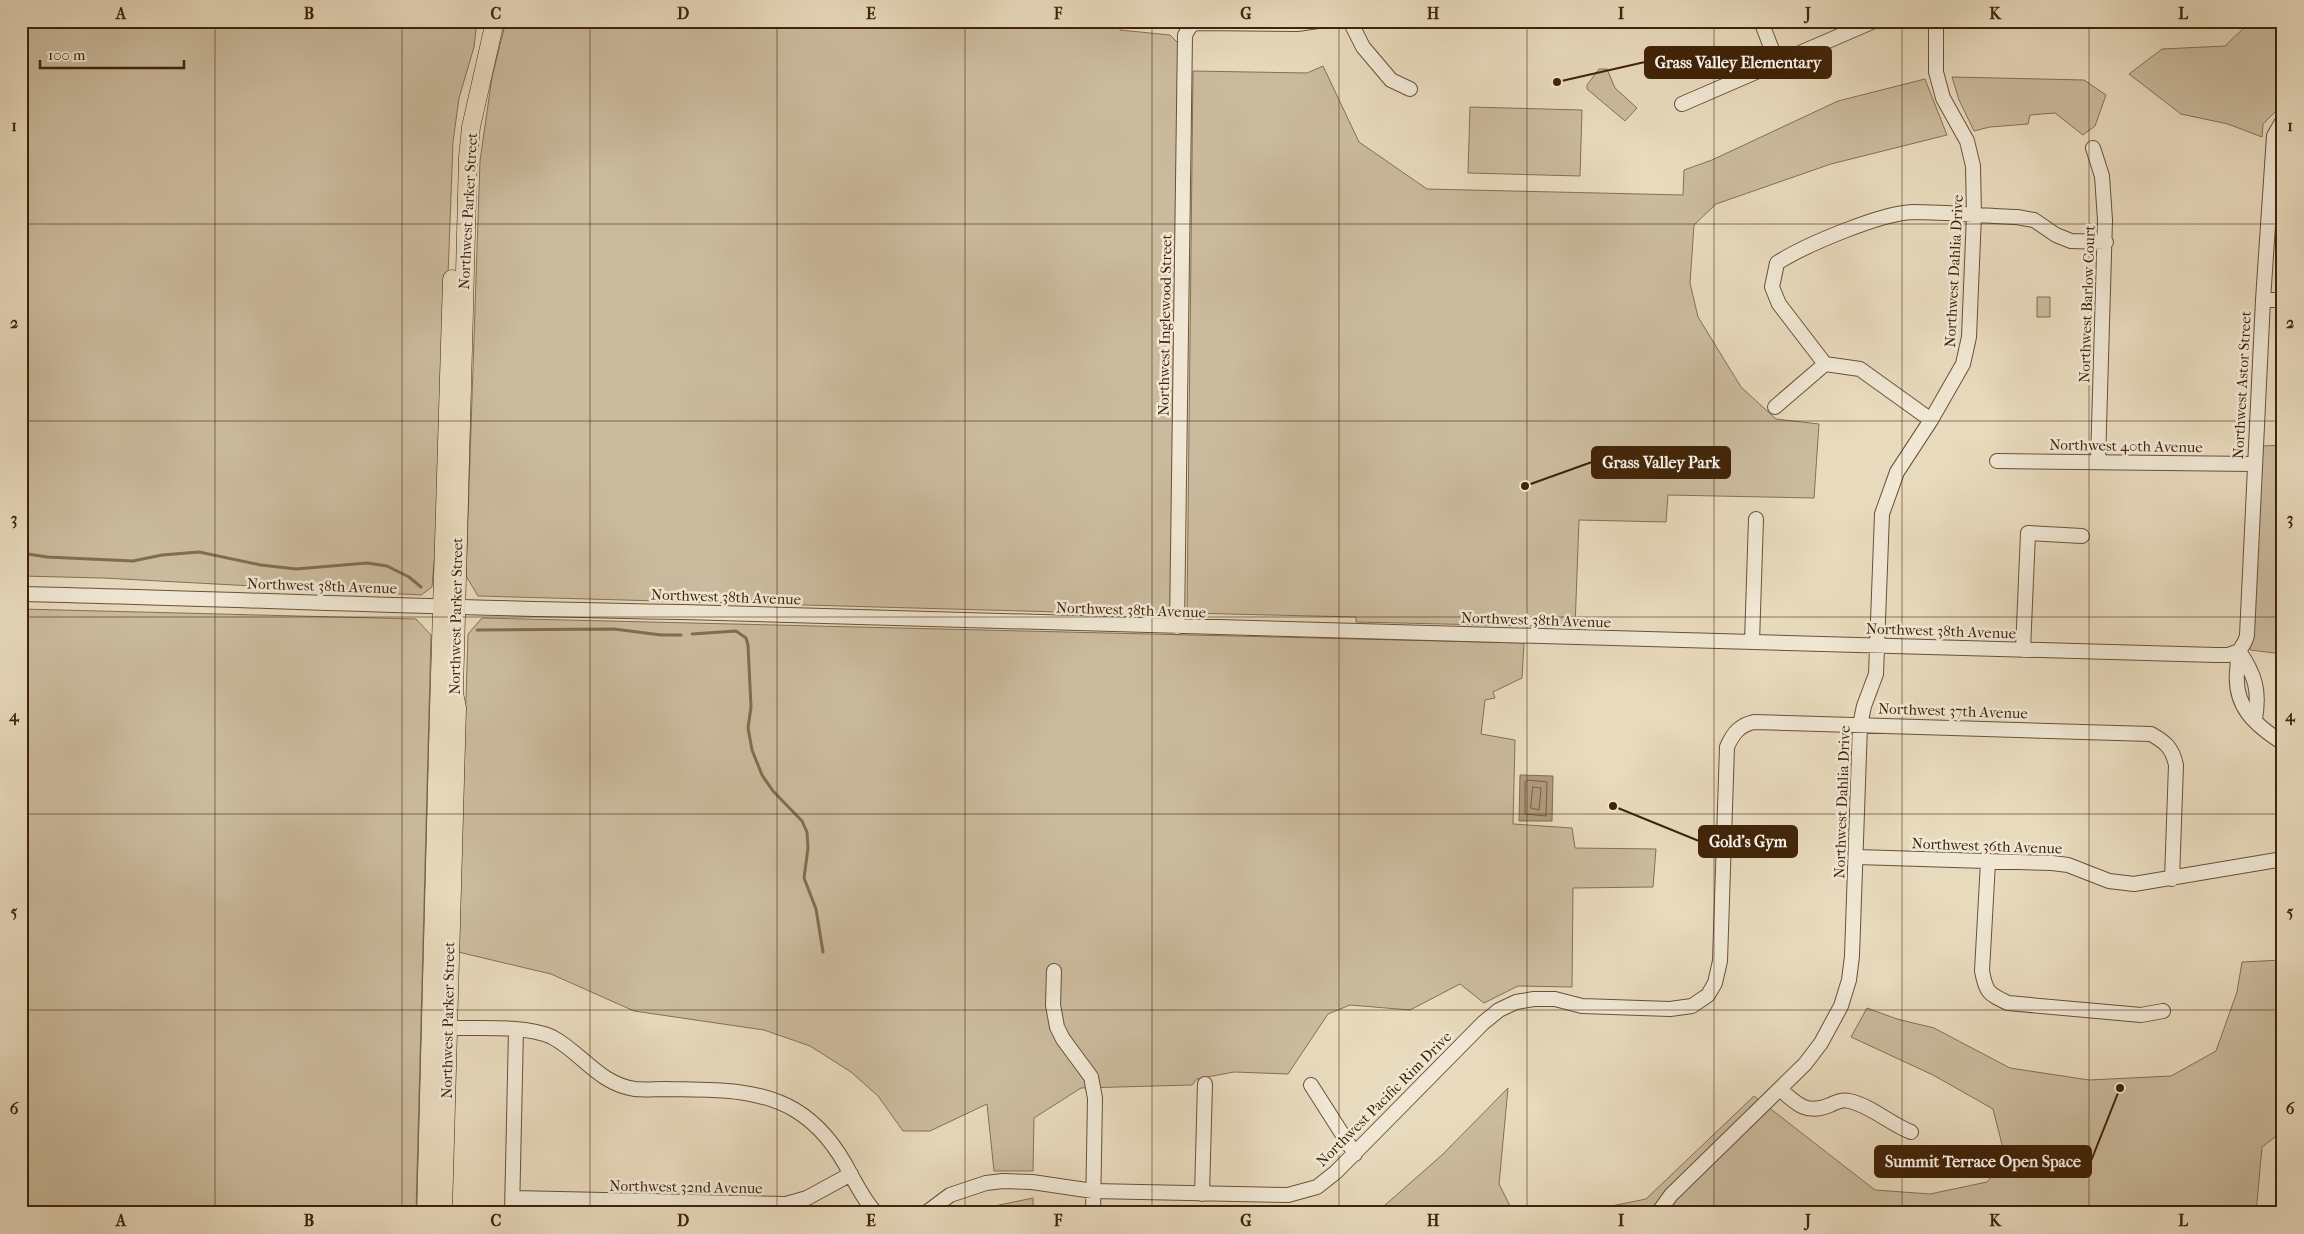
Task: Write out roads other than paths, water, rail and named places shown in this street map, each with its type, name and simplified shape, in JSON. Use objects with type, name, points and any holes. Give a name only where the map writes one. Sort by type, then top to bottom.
[{"type":"main road","name":"Northwest Parker Street","points":[[443,1213],[439,1028],[457,155],[466,96],[484,21]]},
{"type":"main road","name":"Northwest Parker Street","points":[[449,607],[468,157],[471,128],[495,21]]},
{"type":"main road","name":"Northwest Parker Street","points":[[426,1213],[439,1028]]},
{"type":"street","name":"Northwest Inglewood Street","points":[[1177,627],[1185,35],[1191,26],[1197,23],[1297,24],[1318,21]]},
{"type":"street","points":[[1350,21],[1363,47],[1391,80],[1410,89]]},
{"type":"street","points":[[1761,21],[1777,63]]},
{"type":"street","points":[[1682,104],[1874,21]]},
{"type":"street","name":"Northwest Dahlia Drive","points":[[1658,1213],[1671,1195],[1806,1064],[1822,1043],[1841,1006],[1849,980],[1857,857],[1860,724],[1864,706],[1876,674],[1882,514],[1897,472],[1931,420],[1964,364],[1968,352],[1974,215],[1973,166],[1967,141],[1943,98],[1936,72],[1936,21]]},
{"type":"street","name":"Northwest Astor Street","points":[[2283,120],[2274,136],[2254,464],[2247,635],[2246,642],[2239,651],[2237,691],[2240,703],[2265,731],[2283,743]]},
{"type":"street","name":"Northwest Barlow Court","points":[[2093,148],[2102,176],[2105,198],[2106,242],[2098,462]]},
{"type":"street","points":[[1931,420],[1860,369],[1824,364],[1779,304],[1772,288],[1777,263],[1795,252],[1890,215],[1913,212],[2017,217],[2034,220],[2056,235],[2071,241],[2106,242]]},
{"type":"street","points":[[2263,300],[2283,300]]},
{"type":"street","points":[[1775,407],[1824,364]]},
{"type":"street","name":"Northwest 40th Avenue","points":[[1997,461],[2254,464]]},
{"type":"street","points":[[1752,642],[1756,519]]},
{"type":"street","points":[[2023,650],[2028,533],[2082,536]]},
{"type":"street","name":"Northwest 38th Avenue","points":[[21,594],[2216,655],[2228,655],[2239,651]]},
{"type":"street","points":[[2239,651],[2251,669],[2257,690],[2255,719]]},
{"type":"street","name":"Northwest 37th Avenue","points":[[1708,995],[1715,983],[1720,961],[1727,747],[1738,729],[1745,724],[1754,722],[1860,724],[2151,734],[2167,743],[2173,753],[2176,764],[2172,879]]},
{"type":"street","name":"Northwest 36th Avenue","points":[[1857,857],[2068,865],[2109,881],[2134,884],[2172,879]]},
{"type":"street","points":[[2172,879],[2283,859]]},
{"type":"street","points":[[1988,862],[1982,971],[1985,987],[1990,994],[2008,1003],[2141,1015],[2163,1010]]},
{"type":"street","points":[[1054,971],[1053,1005],[1058,1027],[1063,1039],[1091,1077],[1095,1098],[1093,1213]]},
{"type":"street","name":"Northwest Pacific Rim Drive","points":[[926,1213],[950,1195],[986,1183],[1004,1180],[1094,1191],[1202,1194],[1288,1195],[1317,1187],[1355,1154],[1483,1023],[1499,1010],[1516,1002],[1534,999],[1555,999],[1582,1006],[1670,1008],[1692,1006],[1708,995]]},
{"type":"street","points":[[439,1028],[534,1031],[551,1037],[568,1048],[596,1073],[612,1082],[634,1089],[735,1092],[767,1097],[795,1110],[819,1128],[837,1151],[861,1195],[876,1213]]},
{"type":"street","points":[[512,1213],[516,1030]]},
{"type":"street","points":[[1202,1194],[1205,1084]]},
{"type":"street","points":[[1311,1085],[1355,1154]]},
{"type":"street","points":[[1780,1089],[1797,1105],[1809,1109],[1823,1108],[1846,1100],[1860,1104],[1894,1126],[1910,1132]]},
{"type":"street","name":"Northwest 32nd Avenue","points":[[513,1198],[786,1204],[807,1198],[851,1174]]},
{"type":"water","points":[[1520,775],[1553,776],[1552,821],[1519,821]]},
{"type":"waterway","points":[[21,553],[47,557],[133,561],[162,555],[199,552],[261,565],[296,569],[367,563],[387,566],[409,577],[421,587]]},
{"type":"waterway","points":[[477,630],[614,629],[661,635],[681,635]]},
{"type":"waterway","points":[[692,634],[736,631],[746,638],[751,707],[748,728],[752,750],[762,775],[773,791],[802,821],[807,832],[808,848],[804,878],[816,909],[823,952]]},
{"type":"place","name":"Grass Valley Elementary","points":[[1557,82]]},
{"type":"place","name":"Grass Valley Park","points":[[1525,486]]},
{"type":"place","name":"Gold's Gym","points":[[1613,806]]},
{"type":"place","name":"Summit Terrace Open Space","points":[[2120,1088]]}]
